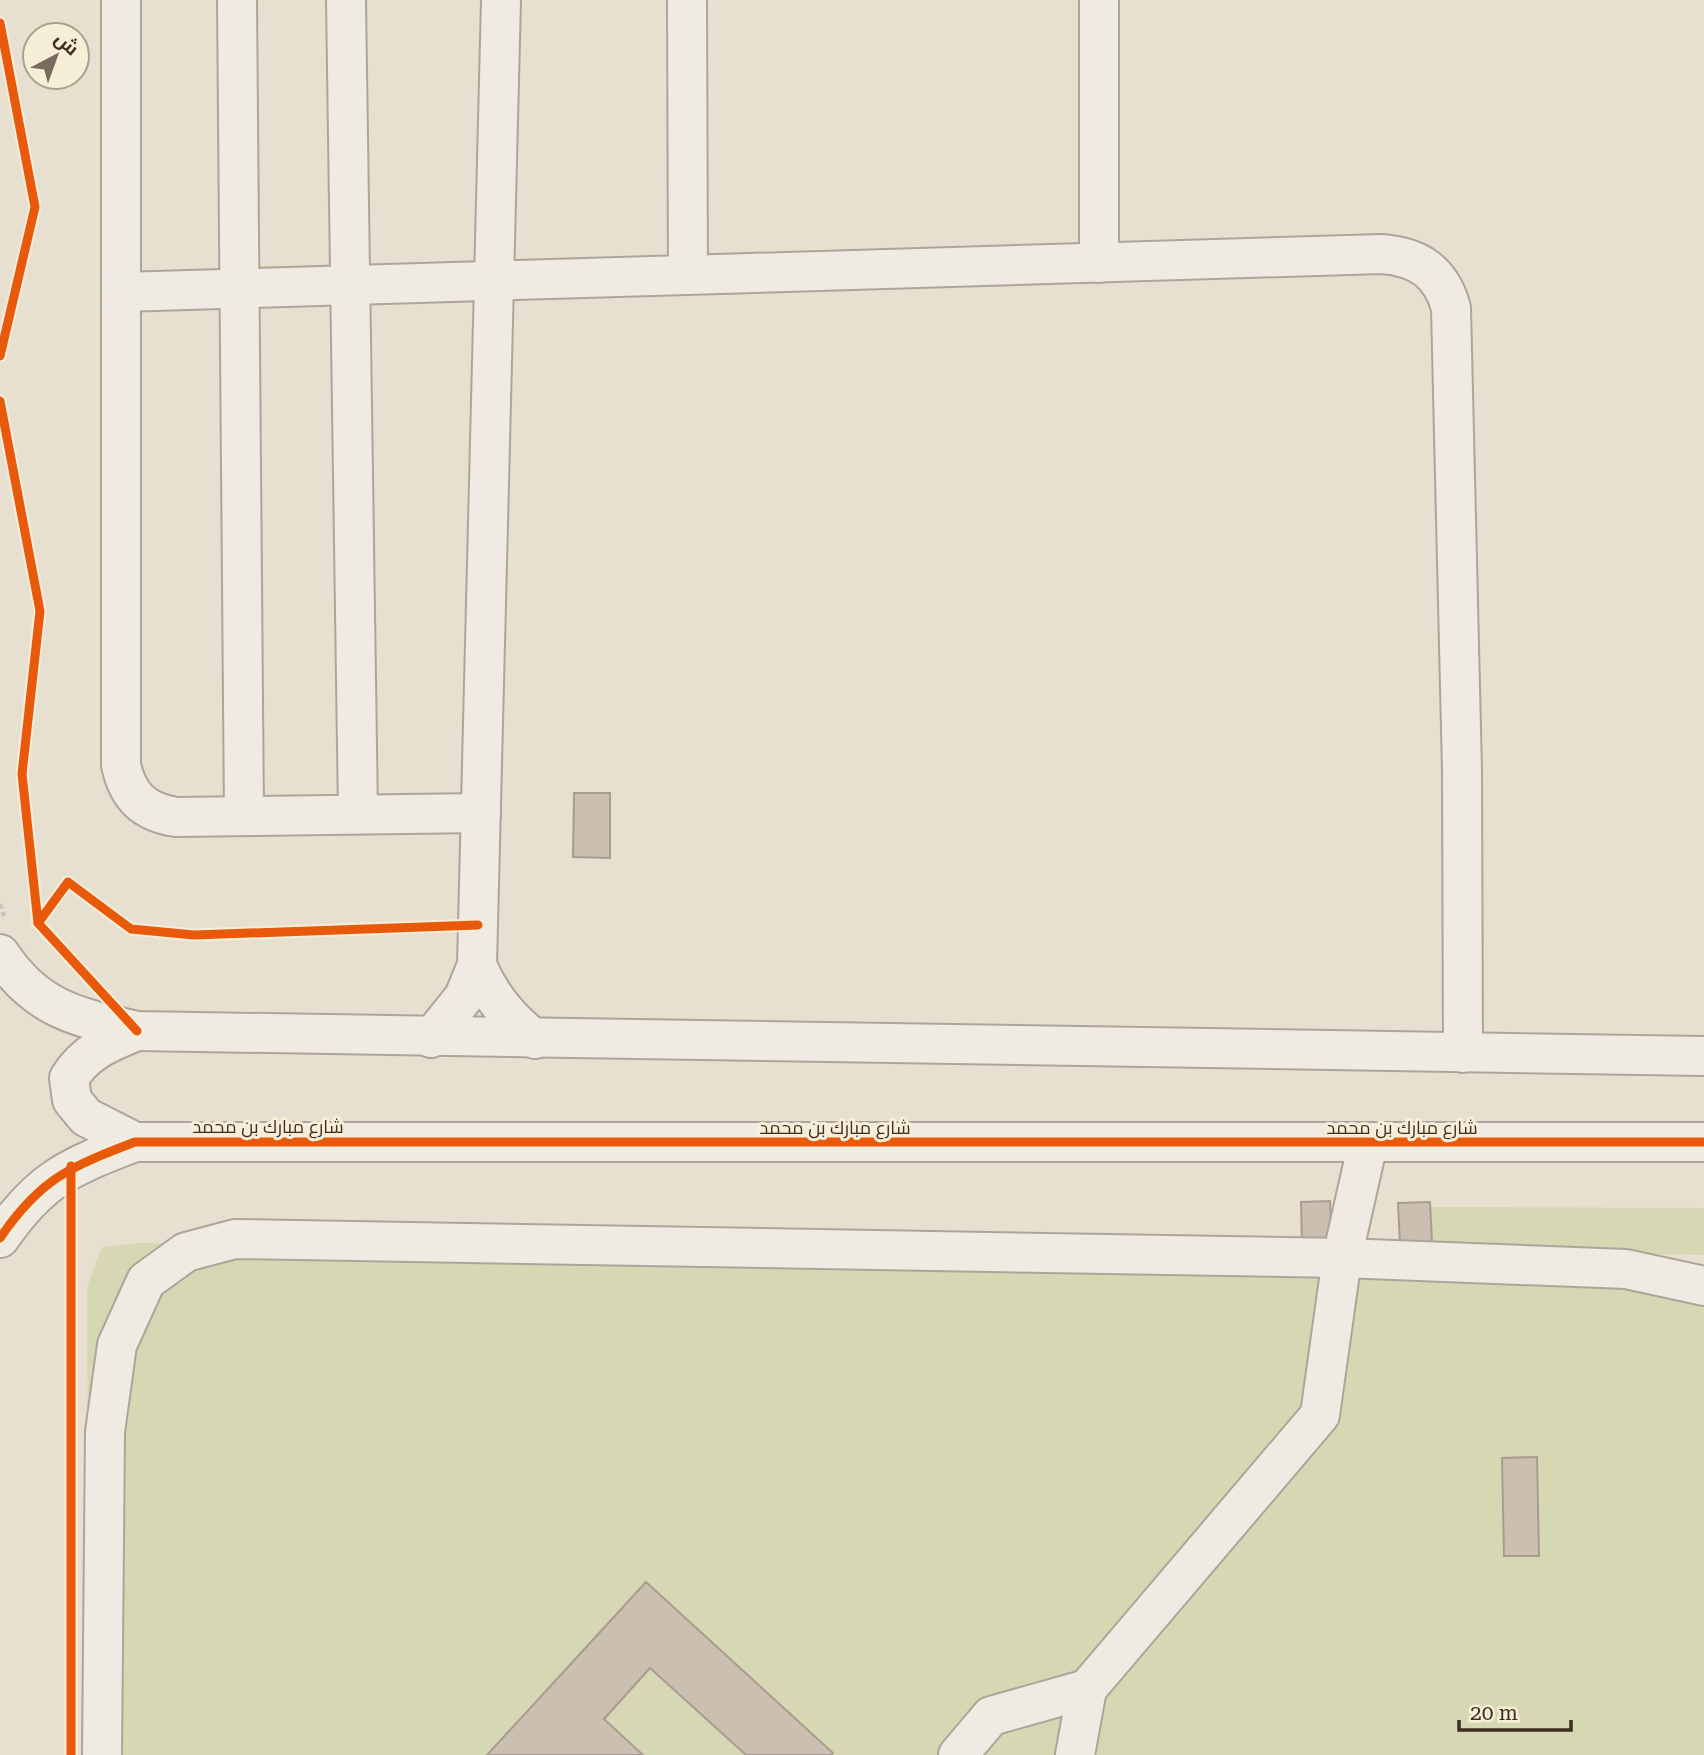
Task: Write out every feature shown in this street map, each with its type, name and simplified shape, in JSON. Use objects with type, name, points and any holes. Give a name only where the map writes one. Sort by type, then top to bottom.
[{"type":"street","points":[[121,0],[121,765],[124,782],[132,796],[159,815],[481,813]]},
{"type":"street","points":[[237,0],[244,816]]},
{"type":"street","points":[[346,0],[358,814]]},
{"type":"street","points":[[431,1038],[464,998],[477,965],[501,0]]},
{"type":"street","points":[[687,0],[688,275]]},
{"type":"street","points":[[1099,0],[1099,263]]},
{"type":"street","points":[[121,292],[1401,256],[1419,262],[1435,274],[1446,290],[1451,309],[1461,743],[1463,1053]]},
{"type":"street","points":[[0,954],[14,974],[36,996],[70,1015],[137,1031],[431,1038],[1704,1056]]},
{"type":"street","points":[[477,965],[485,983],[506,1014],[535,1039]]},
{"type":"street","points":[[135,1142],[86,1117],[72,1100],[69,1078],[81,1060],[99,1046],[137,1031]]},
{"type":"street","name":"شارع مبارك بن محمد","points":[[0,1238],[16,1214],[42,1188],[71,1167],[135,1142],[1704,1142]]},
{"type":"street","points":[[1075,1755],[1087,1689],[1320,1415],[1342,1258],[1368,1143]]},
{"type":"street","points":[[102,1755],[105,1432],[117,1345],[146,1281],[186,1252],[235,1239],[1342,1258],[1626,1269],[1704,1286]]},
{"type":"street","points":[[958,1755],[991,1716],[1087,1689]]},
{"type":"green space","points":[[1425,1207],[1704,1208],[1704,1255],[1420,1250]]},
{"type":"green space","points":[[138,1243],[1704,1267],[1704,1755],[89,1755],[87,1287],[102,1247]]},
{"type":"building","points":[[574,793],[610,793],[610,858],[573,857]]},
{"type":"building","points":[[1330,1201],[1332,1243],[1302,1244],[1301,1202]]},
{"type":"building","points":[[1430,1202],[1432,1243],[1400,1244],[1398,1203]]},
{"type":"building","points":[[1537,1457],[1539,1556],[1504,1556],[1502,1458]]},
{"type":"building","points":[[646,1582],[833,1753],[746,1755],[650,1668],[604,1719],[643,1755],[487,1755]]},
{"type":"cycle path","points":[[0,23],[35,207],[0,356]]},
{"type":"cycle path","points":[[0,401],[40,611],[22,774],[38,923],[68,882],[131,929],[194,935],[478,925]]},
{"type":"cycle path","points":[[38,923],[137,1031]]},
{"type":"cycle path","points":[[0,1238],[29,1201],[58,1177],[92,1159],[135,1142],[1704,1142]]},
{"type":"cycle path","points":[[71,1166],[71,1755]]}]
